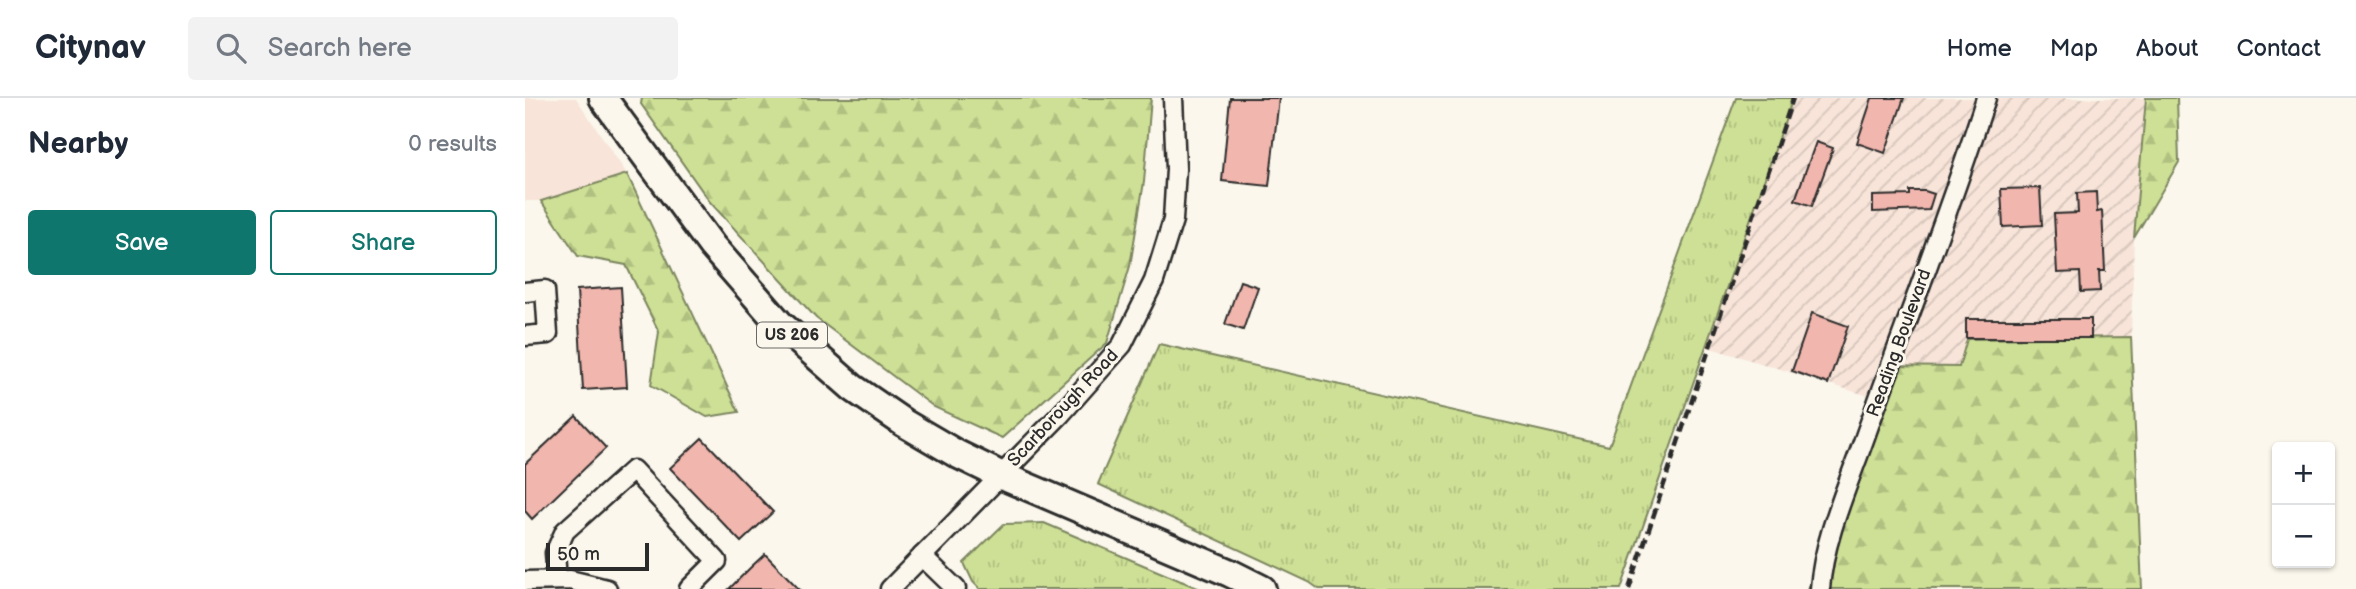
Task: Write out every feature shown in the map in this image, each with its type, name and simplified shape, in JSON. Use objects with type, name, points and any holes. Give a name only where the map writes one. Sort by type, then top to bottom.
[{"type":"highway","name":"US 206","points":[[603,98],[712,246],[789,332],[853,387],[904,424],[957,454],[1262,589]]},
{"type":"street","points":[[618,98],[629,134]]},
{"type":"street","name":"Scarborough Road","points":[[890,589],[1060,415],[1122,345],[1154,281],[1173,220],[1176,169],[1173,98]]},
{"type":"street","name":"Reading Boulevard","points":[[1820,589],[1824,559],[1840,509],[1986,98]]},
{"type":"street","points":[[525,292],[545,290],[548,334],[525,336]]},
{"type":"street","points":[[557,580],[555,553],[565,531],[633,470],[717,561],[689,589]]},
{"type":"street","points":[[922,555],[956,589]]},
{"type":"street","points":[[525,581],[557,580],[592,584],[607,589]]},
{"type":"shaded area","points":[[525,98],[576,98],[627,174],[541,201],[525,201]]},
{"type":"shaded area","points":[[1793,98],[2146,98],[2134,238],[2131,337],[1967,339],[1959,367],[1882,366],[1872,397],[1707,347]]},
{"type":"green space","points":[[642,98],[1151,98],[1144,182],[1130,266],[1107,343],[1002,438],[934,407],[816,318],[710,202],[641,104]]},
{"type":"green space","points":[[1736,98],[1793,98],[1621,589],[1319,589],[1098,484],[1159,344],[1609,446]]},
{"type":"green space","points":[[2146,98],[2177,98],[2179,162],[2134,238]]},
{"type":"green space","points":[[627,174],[739,412],[707,417],[651,385],[659,332],[626,265],[578,256],[541,201]]},
{"type":"green space","points":[[2131,337],[2142,589],[1808,589],[1882,366],[1959,367],[1967,339]]},
{"type":"green space","points":[[1044,523],[1200,589],[980,589],[973,582],[964,563],[1004,524]]},
{"type":"building","points":[[1230,98],[1279,98],[1269,186],[1222,181]]},
{"type":"building","points":[[1872,98],[1904,98],[1885,153],[1857,143]]},
{"type":"building","points":[[1816,142],[1833,148],[1812,206],[1795,200]]},
{"type":"building","points":[[2040,188],[2042,225],[2003,227],[2001,189]]},
{"type":"building","points":[[1910,191],[1934,194],[1929,210],[1873,212],[1873,196],[1910,195]]},
{"type":"building","points":[[2096,192],[2097,212],[2102,211],[2105,271],[2099,271],[2100,291],[2081,292],[2080,272],[2057,273],[2054,214],[2078,213],[2077,193]]},
{"type":"building","points":[[1240,281],[1258,287],[1243,330],[1225,324]]},
{"type":"building","points":[[621,287],[627,387],[583,390],[577,290]]},
{"type":"building","points":[[1812,313],[1848,326],[1828,384],[1792,371]]},
{"type":"building","points":[[1966,319],[2091,319],[2091,338],[1966,338]]},
{"type":"building","points":[[576,416],[606,448],[532,519],[525,511],[525,464]]},
{"type":"building","points":[[702,438],[773,512],[741,542],[670,468]]},
{"type":"building","points":[[765,554],[799,589],[729,589],[750,568]]},
{"type":"railway","points":[[1629,589],[1793,98]]}]
